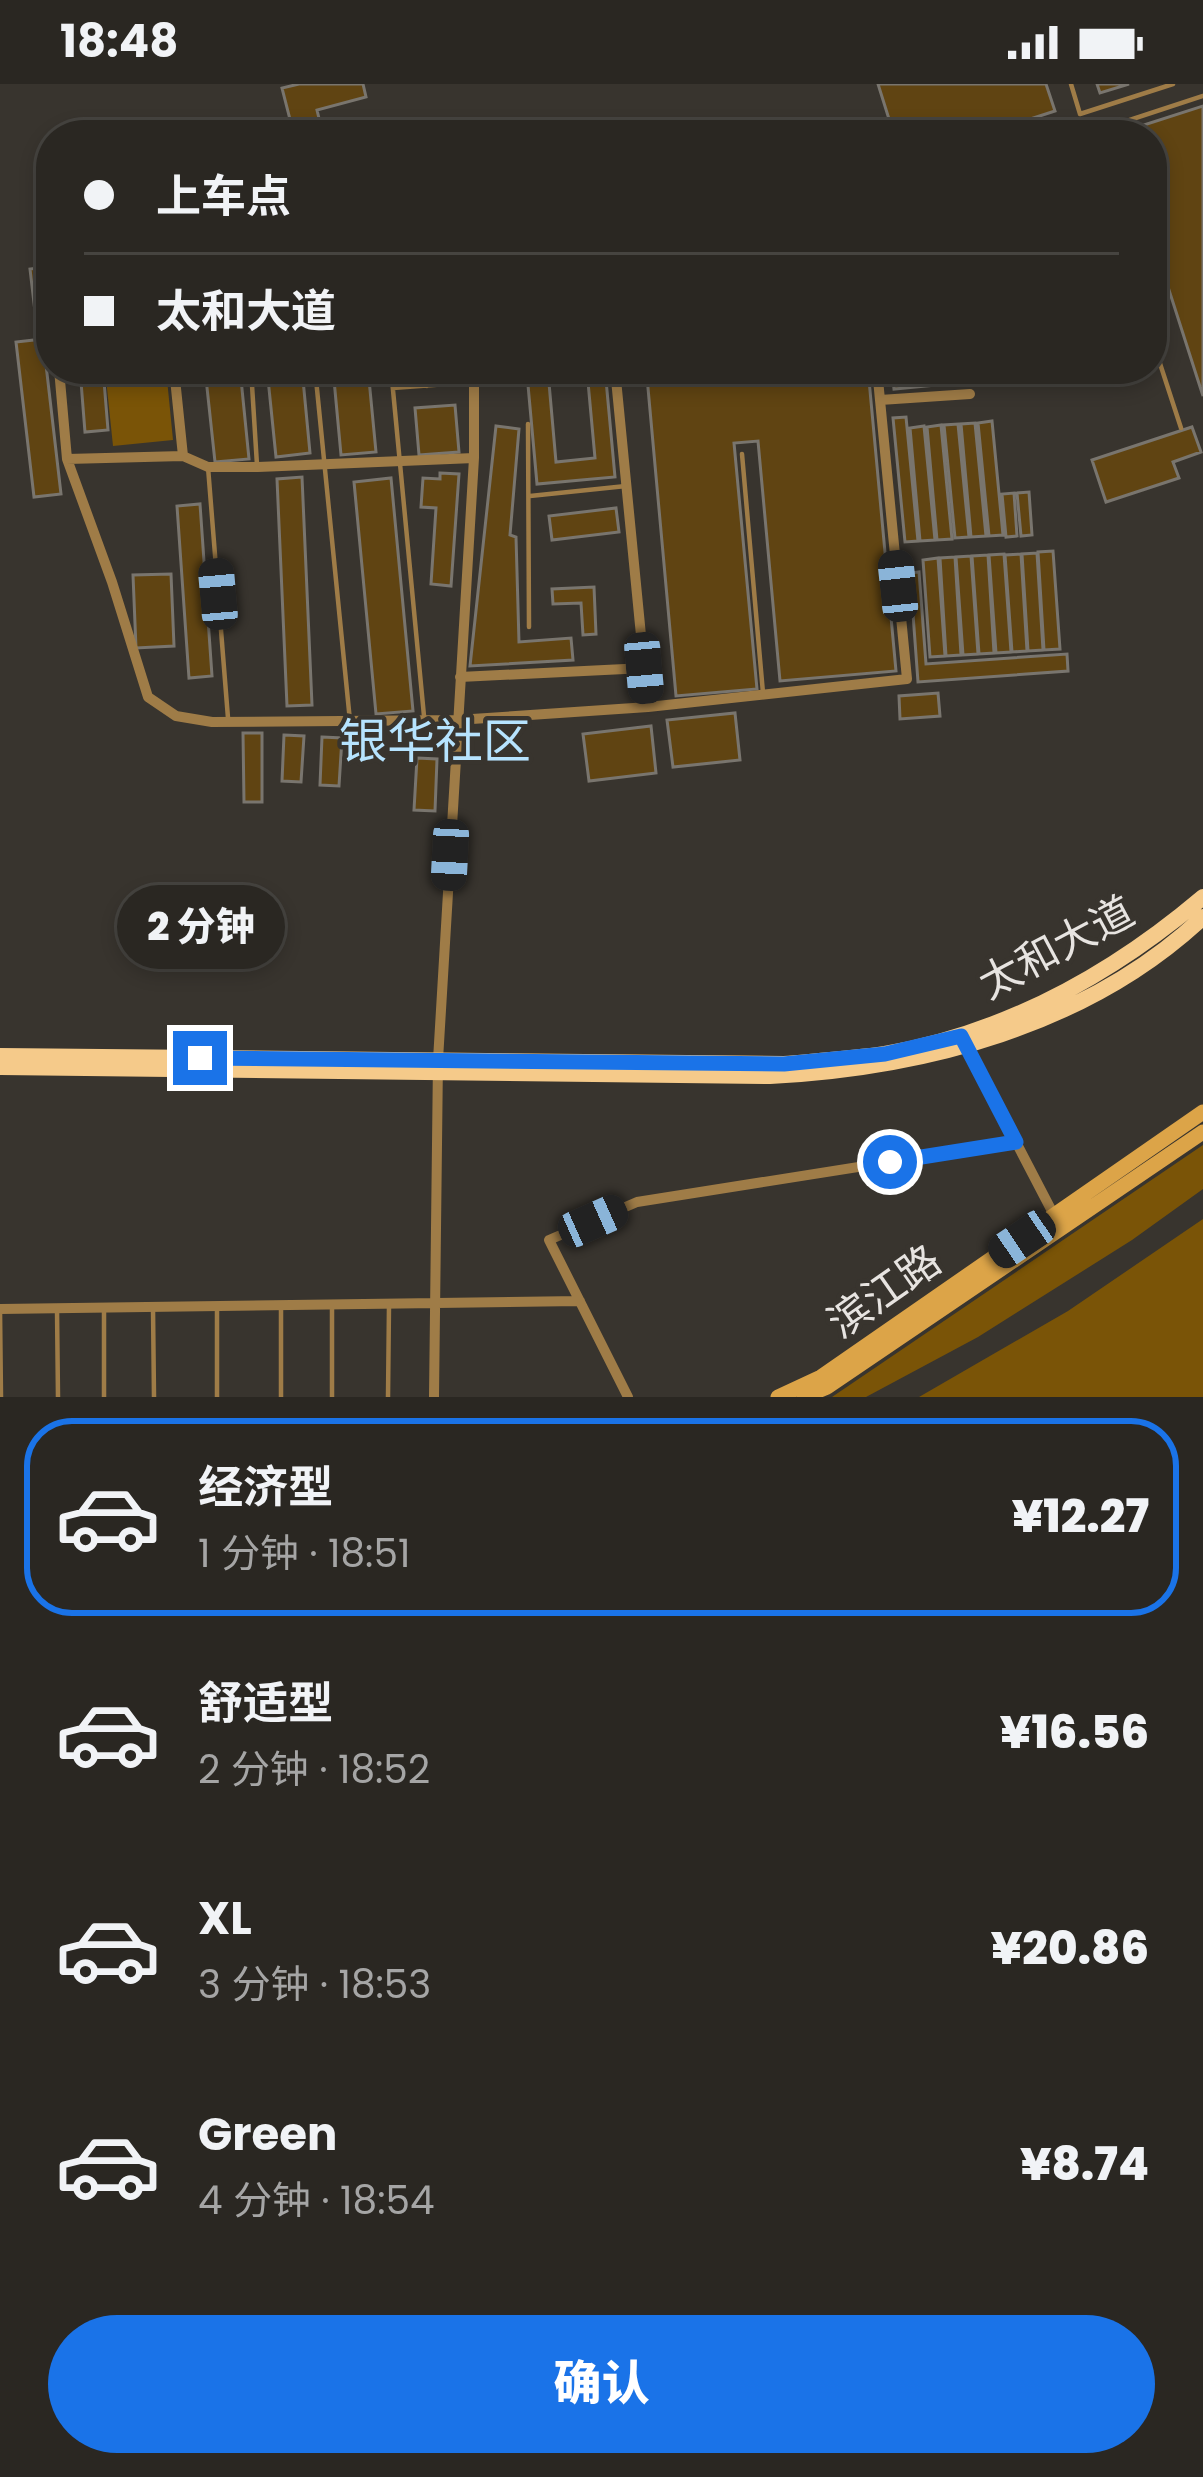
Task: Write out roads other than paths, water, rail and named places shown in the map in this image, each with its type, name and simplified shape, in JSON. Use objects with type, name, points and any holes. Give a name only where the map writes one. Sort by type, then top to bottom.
[{"type":"main road","name":"太和大道","points":[[964,1041],[1091,980],[1153,939],[1203,897]]},
{"type":"main road","name":"太和大道","points":[[0,1055],[790,1075],[850,1072],[1062,1008],[1131,972],[1203,917]]},
{"type":"main road","name":"太和大道","points":[[0,1067],[438,1066]]},
{"type":"street","points":[[60,384],[67,459],[148,697],[176,716],[228,721],[457,720],[648,707],[907,679],[878,384]]},
{"type":"street","points":[[176,384],[183,456]]},
{"type":"street","points":[[434,1397],[438,1066],[474,458],[474,384]]},
{"type":"street","points":[[616,384],[648,707]]},
{"type":"street","points":[[880,400],[970,394]]},
{"type":"street","points":[[67,459],[183,456],[208,467],[258,467],[474,458]]},
{"type":"street","points":[[460,677],[644,668]]},
{"type":"street","points":[[964,1041],[1057,1222]]},
{"type":"street","name":"滨江路","points":[[778,1397],[821,1377],[1057,1222],[1203,1112]]},
{"type":"street","points":[[804,1397],[827,1387],[1057,1222],[1203,1132]]},
{"type":"street","points":[[628,1397],[549,1240],[637,1202],[1016,1142]]},
{"type":"street","points":[[0,1310],[580,1301]]},
{"type":"lane","points":[[1071,84],[1080,114],[1173,84]]},
{"type":"lane","points":[[1130,120],[1203,96]]},
{"type":"lane","points":[[252,384],[258,467]]},
{"type":"lane","points":[[316,384],[350,721]]},
{"type":"lane","points":[[393,384],[425,721]]},
{"type":"lane","points":[[393,388],[436,384]]},
{"type":"lane","points":[[1167,384],[1181,428]]},
{"type":"lane","points":[[528,424],[529,627]]},
{"type":"lane","points":[[742,454],[763,694]]},
{"type":"lane","points":[[208,467],[228,721]]},
{"type":"lane","points":[[529,496],[626,486]]},
{"type":"lane","points":[[388,1397],[389,1305]]},
{"type":"lane","points":[[280,1306],[280,1397]]},
{"type":"lane","points":[[332,1306],[332,1397]]},
{"type":"lane","points":[[217,1307],[217,1397]]},
{"type":"lane","points":[[104,1308],[104,1397]]},
{"type":"lane","points":[[153,1308],[154,1397]]},
{"type":"lane","points":[[57,1309],[58,1397]]},
{"type":"lane","points":[[0,1310],[1,1397]]},
{"type":"district","name":"银华社区","points":[[435,741]]}]
